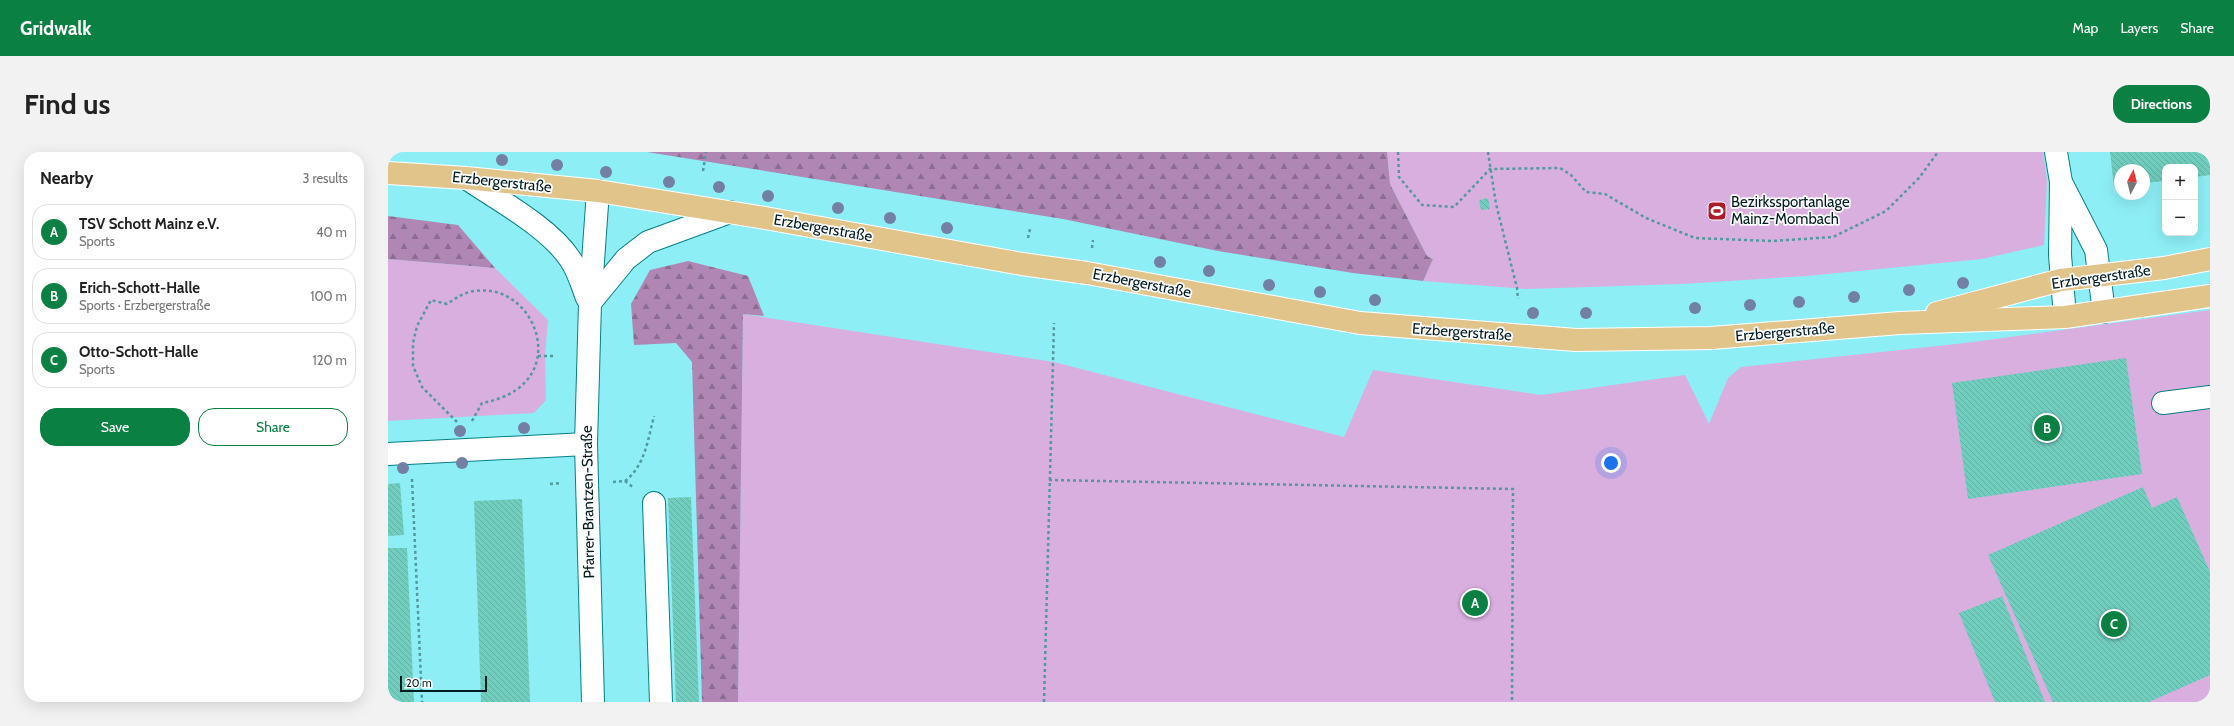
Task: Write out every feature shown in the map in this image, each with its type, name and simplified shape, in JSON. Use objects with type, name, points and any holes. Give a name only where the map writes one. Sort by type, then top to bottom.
[{"type":"main road","name":"Erzbergerstraße","points":[[388,173],[466,178],[598,191],[730,212],[1022,264],[1087,272],[1360,323],[1425,330],[1576,340],[1711,338],[1900,323],[2065,317],[2210,296]]},
{"type":"main road","name":"Erzbergerstraße","points":[[1900,323],[2061,280],[2164,268],[2210,259]]},
{"type":"street","points":[[2056,152],[2061,182],[2061,280],[2065,317]]},
{"type":"street","name":"Pfarrer-Brantzen-Straße","points":[[466,178],[543,230],[565,252],[575,267],[590,302]]},
{"type":"street","points":[[2061,182],[2096,250],[2104,312]]},
{"type":"street","name":"Pfarrer-Brantzen-Straße","points":[[593,702],[586,444],[590,302],[598,191]]},
{"type":"street","points":[[590,302],[626,259],[648,242],[730,212]]},
{"type":"street","points":[[2163,403],[2210,397]]},
{"type":"street","points":[[388,454],[586,444]]},
{"type":"street","points":[[654,503],[661,702]]},
{"type":"path","points":[[703,171],[706,152]]},
{"type":"path","points":[[1398,152],[1399,177],[1422,204],[1454,208],[1490,168],[1560,168],[1571,175],[1586,192],[1605,194],[1646,218],[1695,238],[1772,241],[1833,237],[1886,211],[1919,178],[1938,152]]},
{"type":"path","points":[[1488,152],[1490,168],[1518,299]]},
{"type":"path","points":[[457,422],[422,387],[413,366],[413,343],[416,331],[431,300],[447,304],[462,295],[484,290],[507,296],[520,305],[534,324],[538,341],[538,356],[532,374],[525,382],[516,390],[496,400],[482,403],[472,421]]},
{"type":"path","points":[[1044,702],[1054,322]]},
{"type":"path","points":[[538,356],[554,356]]},
{"type":"path","points":[[607,482],[625,481],[635,474],[642,460],[654,416]]},
{"type":"path","points":[[412,478],[422,702]]},
{"type":"path","points":[[1049,480],[1513,489],[1512,702]]},
{"type":"path","points":[[625,481],[654,503]]},
{"type":"shaded area","name":"Bezirkssportanlage Mainz-Mombach","points":[[1387,152],[2043,152],[2047,181],[2044,245],[1982,259],[1807,276],[1681,284],[1527,289],[1423,281],[1433,259],[1427,256],[1390,184]]},
{"type":"shaded area","points":[[388,259],[495,268],[548,320],[545,356],[546,400],[534,413],[388,421]]},
{"type":"shaded area","points":[[2210,310],[2210,702],[738,702],[743,314],[1054,362],[1344,437],[1373,370],[1541,395],[1685,375],[1709,424],[1728,378],[1741,367],[1965,343]]},
{"type":"green space","points":[[647,152],[1387,152],[1390,184],[1427,256],[1433,259],[1423,281],[1353,273],[1218,251],[1063,219]]},
{"type":"green space","points":[[388,216],[458,225],[495,268],[388,259]]},
{"type":"green space","points":[[688,261],[748,276],[764,316],[743,314],[738,702],[702,702],[692,362],[676,343],[634,345],[631,304],[650,270]]},
{"type":"building","points":[[2110,152],[2210,152],[2210,175],[2198,177],[2198,164],[2162,164],[2162,181],[2150,182],[2150,164],[2114,164],[2114,187]]},
{"type":"building","points":[[1488,198],[1490,209],[1481,210],[1479,200]]},
{"type":"building","points":[[2126,358],[2142,474],[1968,499],[1952,383]]},
{"type":"building","points":[[400,483],[404,535],[388,536],[388,484]]},
{"type":"building","points":[[2143,487],[2152,508],[2177,497],[2210,572],[2210,675],[2149,702],[2053,702],[1988,555]]},
{"type":"building","points":[[691,497],[699,702],[676,702],[668,498]]},
{"type":"building","points":[[522,499],[530,702],[481,702],[474,501]]},
{"type":"building","points":[[388,548],[407,548],[414,702],[388,702]]},
{"type":"building","points":[[2002,596],[2045,702],[1995,702],[1959,613]]},
{"type":"place","name":"Bezirkssportanlage Mainz-Mombach","points":[[1717,211]]},
{"type":"place","name":"Erich-Schott-Halle","points":[[2047,428]]},
{"type":"place","name":"TSV Schott Mainz e.V.","points":[[1475,603]]},
{"type":"place","name":"Otto-Schott-Halle","points":[[2114,624]]}]
